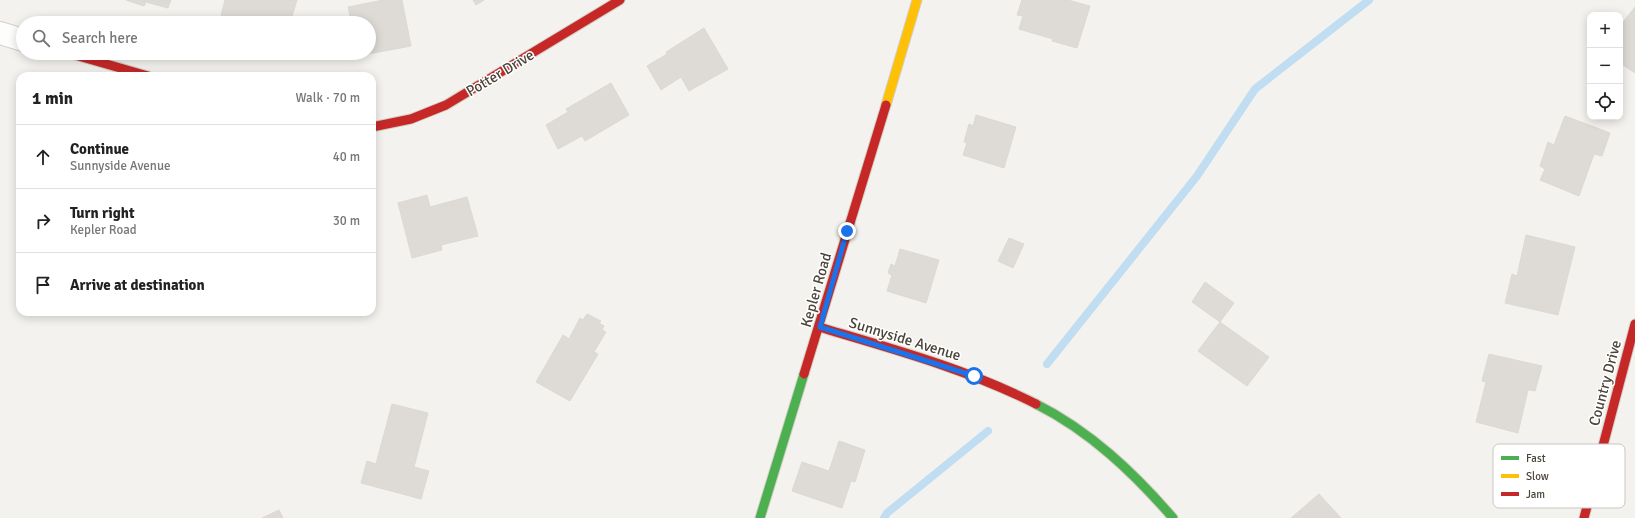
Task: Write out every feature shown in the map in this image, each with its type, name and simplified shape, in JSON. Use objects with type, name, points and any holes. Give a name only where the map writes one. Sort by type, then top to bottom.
[{"type":"street","name":"Potter Drive","points":[[376,126],[411,119],[446,105],[620,0]]},
{"type":"street","name":"Kepler Road","points":[[760,518],[820,327],[917,0]]},
{"type":"street","points":[[0,34],[16,38]]},
{"type":"street","points":[[92,60],[134,72]]},
{"type":"street","name":"Country Drive","points":[[1603,444],[1635,324]]},
{"type":"street","name":"Sunnyside Avenue","points":[[820,327],[940,364],[974,376],[1021,396],[1048,411],[1088,437],[1127,468],[1153,494],[1173,518]]},
{"type":"street","name":"Country Drive","points":[[1584,518],[1587,508]]},
{"type":"building","points":[[126,0],[171,0],[168,8],[146,2],[144,6]]},
{"type":"building","points":[[225,0],[297,0],[292,16],[221,15]]},
{"type":"building","points":[[383,0],[402,0],[411,46],[376,52],[376,16],[350,16],[348,7]]},
{"type":"building","points":[[473,0],[484,0],[476,5]]},
{"type":"building","points":[[1022,0],[1068,0],[1090,6],[1077,48],[1019,29],[1023,16],[1017,15]]},
{"type":"building","points":[[1635,7],[1635,73],[1623,65],[1623,22]]},
{"type":"building","points":[[704,28],[728,69],[689,91],[681,77],[661,90],[647,66]]},
{"type":"building","points":[[611,83],[629,115],[585,141],[582,136],[558,149],[546,125],[568,112],[566,109]]},
{"type":"building","points":[[976,115],[1016,127],[1004,168],[963,155],[967,143],[964,142],[969,124],[973,126]]},
{"type":"building","points":[[1565,116],[1610,133],[1602,156],[1594,154],[1579,196],[1540,180],[1545,169],[1540,166],[1548,142],[1554,145]]},
{"type":"building","points":[[427,195],[430,207],[467,197],[478,236],[441,245],[442,250],[412,258],[398,203]]},
{"type":"building","points":[[1526,235],[1575,247],[1558,315],[1505,303],[1512,274],[1517,276]]},
{"type":"building","points":[[1009,238],[1024,244],[1013,268],[998,261]]},
{"type":"building","points":[[900,249],[939,260],[926,303],[887,291],[892,275],[888,273],[891,264],[895,266]]},
{"type":"building","points":[[1205,282],[1234,303],[1220,322],[1192,302]]},
{"type":"building","points":[[587,314],[601,321],[599,323],[604,326],[602,330],[606,332],[594,352],[598,354],[570,401],[536,382],[563,335],[569,339],[580,318],[583,320]]},
{"type":"building","points":[[1220,322],[1269,357],[1247,386],[1198,351]]},
{"type":"building","points":[[1489,354],[1542,366],[1535,391],[1528,390],[1518,433],[1476,422],[1486,382],[1482,381]]},
{"type":"building","points":[[392,404],[428,413],[414,467],[429,471],[421,499],[361,483],[367,461],[376,464]]},
{"type":"building","points":[[839,441],[865,450],[855,482],[851,481],[842,508],[792,491],[802,462],[829,471]]},
{"type":"building","points":[[1319,494],[1341,518],[1291,518]]},
{"type":"building","points":[[279,510],[283,518],[262,518]]},
{"type":"waterway","points":[[1047,364],[1197,176],[1255,89],[1369,0]]},
{"type":"waterway","points":[[884,518],[887,513],[988,431]]},
{"type":"traffic: fast","points":[[760,518],[804,374]]},
{"type":"traffic: fast","points":[[1036,404],[1075,427],[1110,454],[1143,485],[1173,518]]},
{"type":"traffic: slow","points":[[886,105],[917,0]]},
{"type":"traffic: jam","points":[[376,126],[411,119],[446,105],[620,0]]},
{"type":"traffic: jam","points":[[92,60],[134,72]]},
{"type":"traffic: jam","points":[[804,374],[886,105]]},
{"type":"traffic: jam","points":[[1603,444],[1635,324]]},
{"type":"traffic: jam","points":[[819,327],[957,370],[1036,404]]},
{"type":"traffic: jam","points":[[1584,518],[1587,508]]},
{"type":"route","points":[[847,231],[820,327],[974,376]]}]
